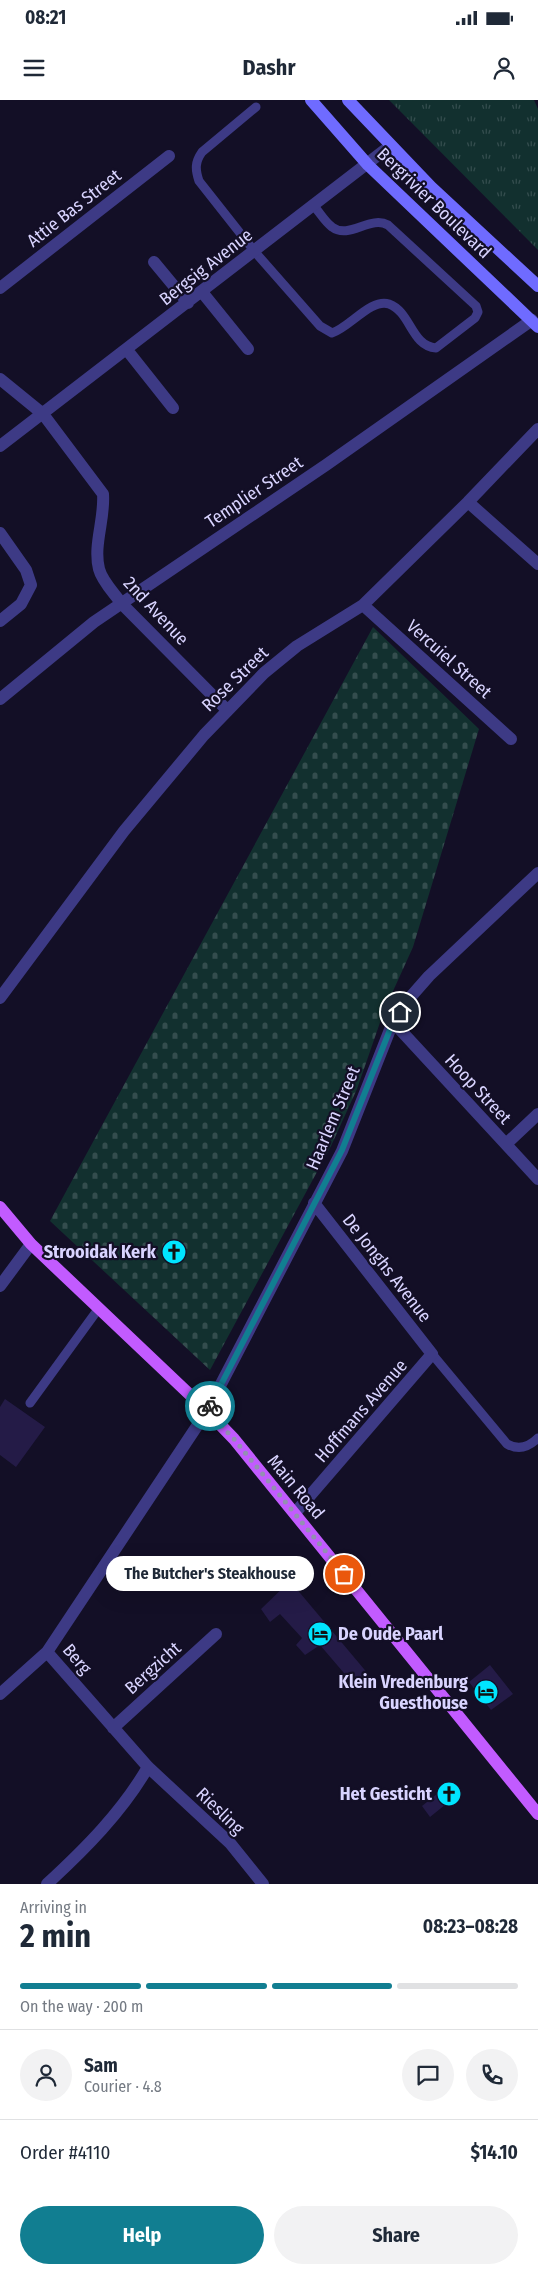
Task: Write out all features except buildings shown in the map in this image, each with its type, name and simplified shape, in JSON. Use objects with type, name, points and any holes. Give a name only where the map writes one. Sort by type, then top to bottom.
[{"type":"main road","name":"Main Road","points":[[0,1207],[31,1244],[207,1411],[295,1514],[538,1814]]},
{"type":"street","name":"Bergrivier Boulevard","points":[[311,100],[368,165],[535,324]]},
{"type":"street","name":"Bergrivier Boulevard","points":[[348,100],[390,146],[538,286]]},
{"type":"street","name":"Bergsig Avenue","points":[[0,446],[255,252],[390,146]]},
{"type":"street","name":"Attie Bas Street","points":[[0,288],[169,156]]},
{"type":"street","points":[[154,262],[188,303]]},
{"type":"street","points":[[202,292],[248,349]]},
{"type":"street","name":"Templier Street","points":[[0,699],[62,646],[120,603],[535,324]]},
{"type":"street","points":[[127,350],[173,408]]},
{"type":"street","name":"2nd Avenue","points":[[0,379],[14,388],[43,414],[103,494],[104,506],[97,554],[99,571],[120,603],[227,710]]},
{"type":"street","name":"Rose Street","points":[[0,998],[124,831],[176,766],[227,710],[264,673],[297,646],[363,605],[468,502],[538,429]]},
{"type":"street","points":[[468,502],[538,564]]},
{"type":"street","points":[[0,533],[26,570],[31,585],[21,604],[0,621]]},
{"type":"street","name":"Vercuiel Street","points":[[363,605],[511,739]]},
{"type":"street","name":"Haarlem Street","points":[[207,1411],[342,1150],[393,1022],[407,1001],[429,976],[538,873]]},
{"type":"street","name":"Hoop Street","points":[[393,1022],[538,1179]]},
{"type":"street","points":[[506,1144],[538,1114]]},
{"type":"street","name":"De Jonghs Avenue","points":[[314,1203],[432,1354]]},
{"type":"street","points":[[0,1286],[31,1244]]},
{"type":"street","name":"Hoffmans Avenue","points":[[295,1514],[432,1354]]},
{"type":"street","name":"Berg","points":[[148,1767],[47,1652],[207,1411]]},
{"type":"street","name":"Bergzicht","points":[[113,1728],[216,1634]]},
{"type":"street","points":[[0,1694],[47,1652]]},
{"type":"street","points":[[47,1884],[109,1822],[125,1803],[148,1767]]},
{"type":"street","name":"Riesling","points":[[148,1767],[230,1843],[264,1884]]},
{"type":"lane","points":[[256,107],[202,152],[197,160],[196,170],[199,181],[255,252],[320,326],[332,334],[339,331],[372,306],[382,303],[389,304],[398,310],[420,341],[436,348],[476,318],[478,312],[476,306],[388,225],[382,221],[344,231],[336,230],[330,226],[314,206]]},
{"type":"lane","points":[[30,1403],[99,1308]]},
{"type":"lane","points":[[432,1354],[507,1444],[520,1448],[538,1438]]},
{"type":"green space","points":[[389,100],[534,100],[538,109],[538,250]]},
{"type":"green space","points":[[373,627],[479,729],[413,947],[384,1011],[357,1089],[331,1146],[210,1370],[50,1221]]},
{"type":"way so far","points":[[210,1406],[207,1411],[234,1439],[344,1574]]},
{"type":"place","name":"Strooidak Kerk","points":[[174,1252]]},
{"type":"place","name":"The Butcher's Steakhouse","points":[[344,1574]]},
{"type":"place","name":"De Oude Paarl","points":[[320,1634]]},
{"type":"place","name":"Klein Vredenburg Guesthouse","points":[[486,1692]]},
{"type":"place","name":"Het Gesticht","points":[[449,1794]]},
{"type":"route","points":[[210,1406],[268,1297],[342,1150],[393,1022],[400,1012]]}]
